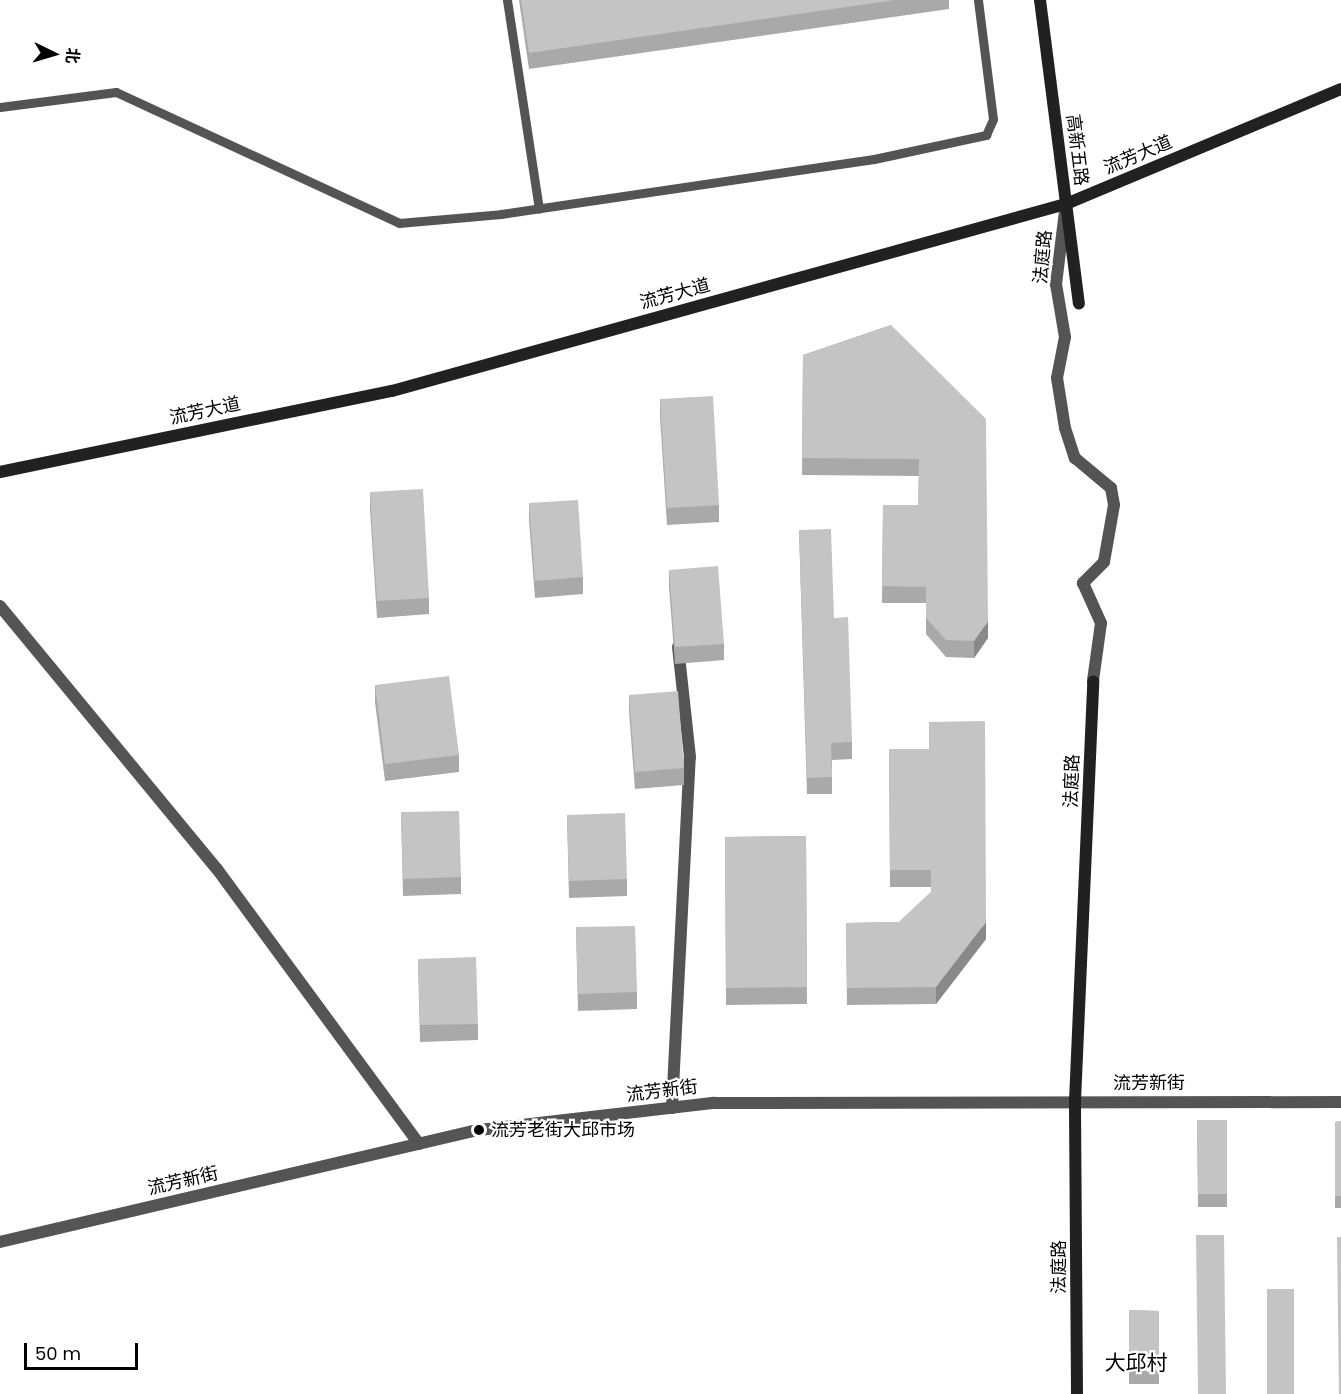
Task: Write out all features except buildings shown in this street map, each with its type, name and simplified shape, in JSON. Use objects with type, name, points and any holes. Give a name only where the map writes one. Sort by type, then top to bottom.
[{"type":"main road","name":"高新五路","points":[[1040,0],[1079,304]]},
{"type":"main road","name":"流芳大道","points":[[0,472],[392,391],[1066,204],[1341,89]]},
{"type":"main road","name":"法庭路","points":[[1077,1394],[1075,1101],[1093,681]]},
{"type":"street","name":"法庭路","points":[[1066,204],[1056,284],[1065,337],[1057,378],[1065,428],[1075,458],[1111,488],[1114,505],[1104,562],[1083,584],[1101,623],[1093,681]]},
{"type":"street","points":[[0,606],[217,869],[419,1144]]},
{"type":"street","points":[[672,1108],[690,756],[676,634]]},
{"type":"street","name":"流芳新街","points":[[0,1242],[479,1130],[672,1108],[1075,1101],[1341,1102]]},
{"type":"lane","points":[[507,0],[539,209]]},
{"type":"lane","points":[[0,107],[116,92],[399,223],[539,209],[874,159],[986,135],[993,119],[978,0]]},
{"type":"place","name":"流芳老街大邱市场","points":[[479,1130]]},
{"type":"district","name":"大邱村","points":[[1136,1363]]}]
